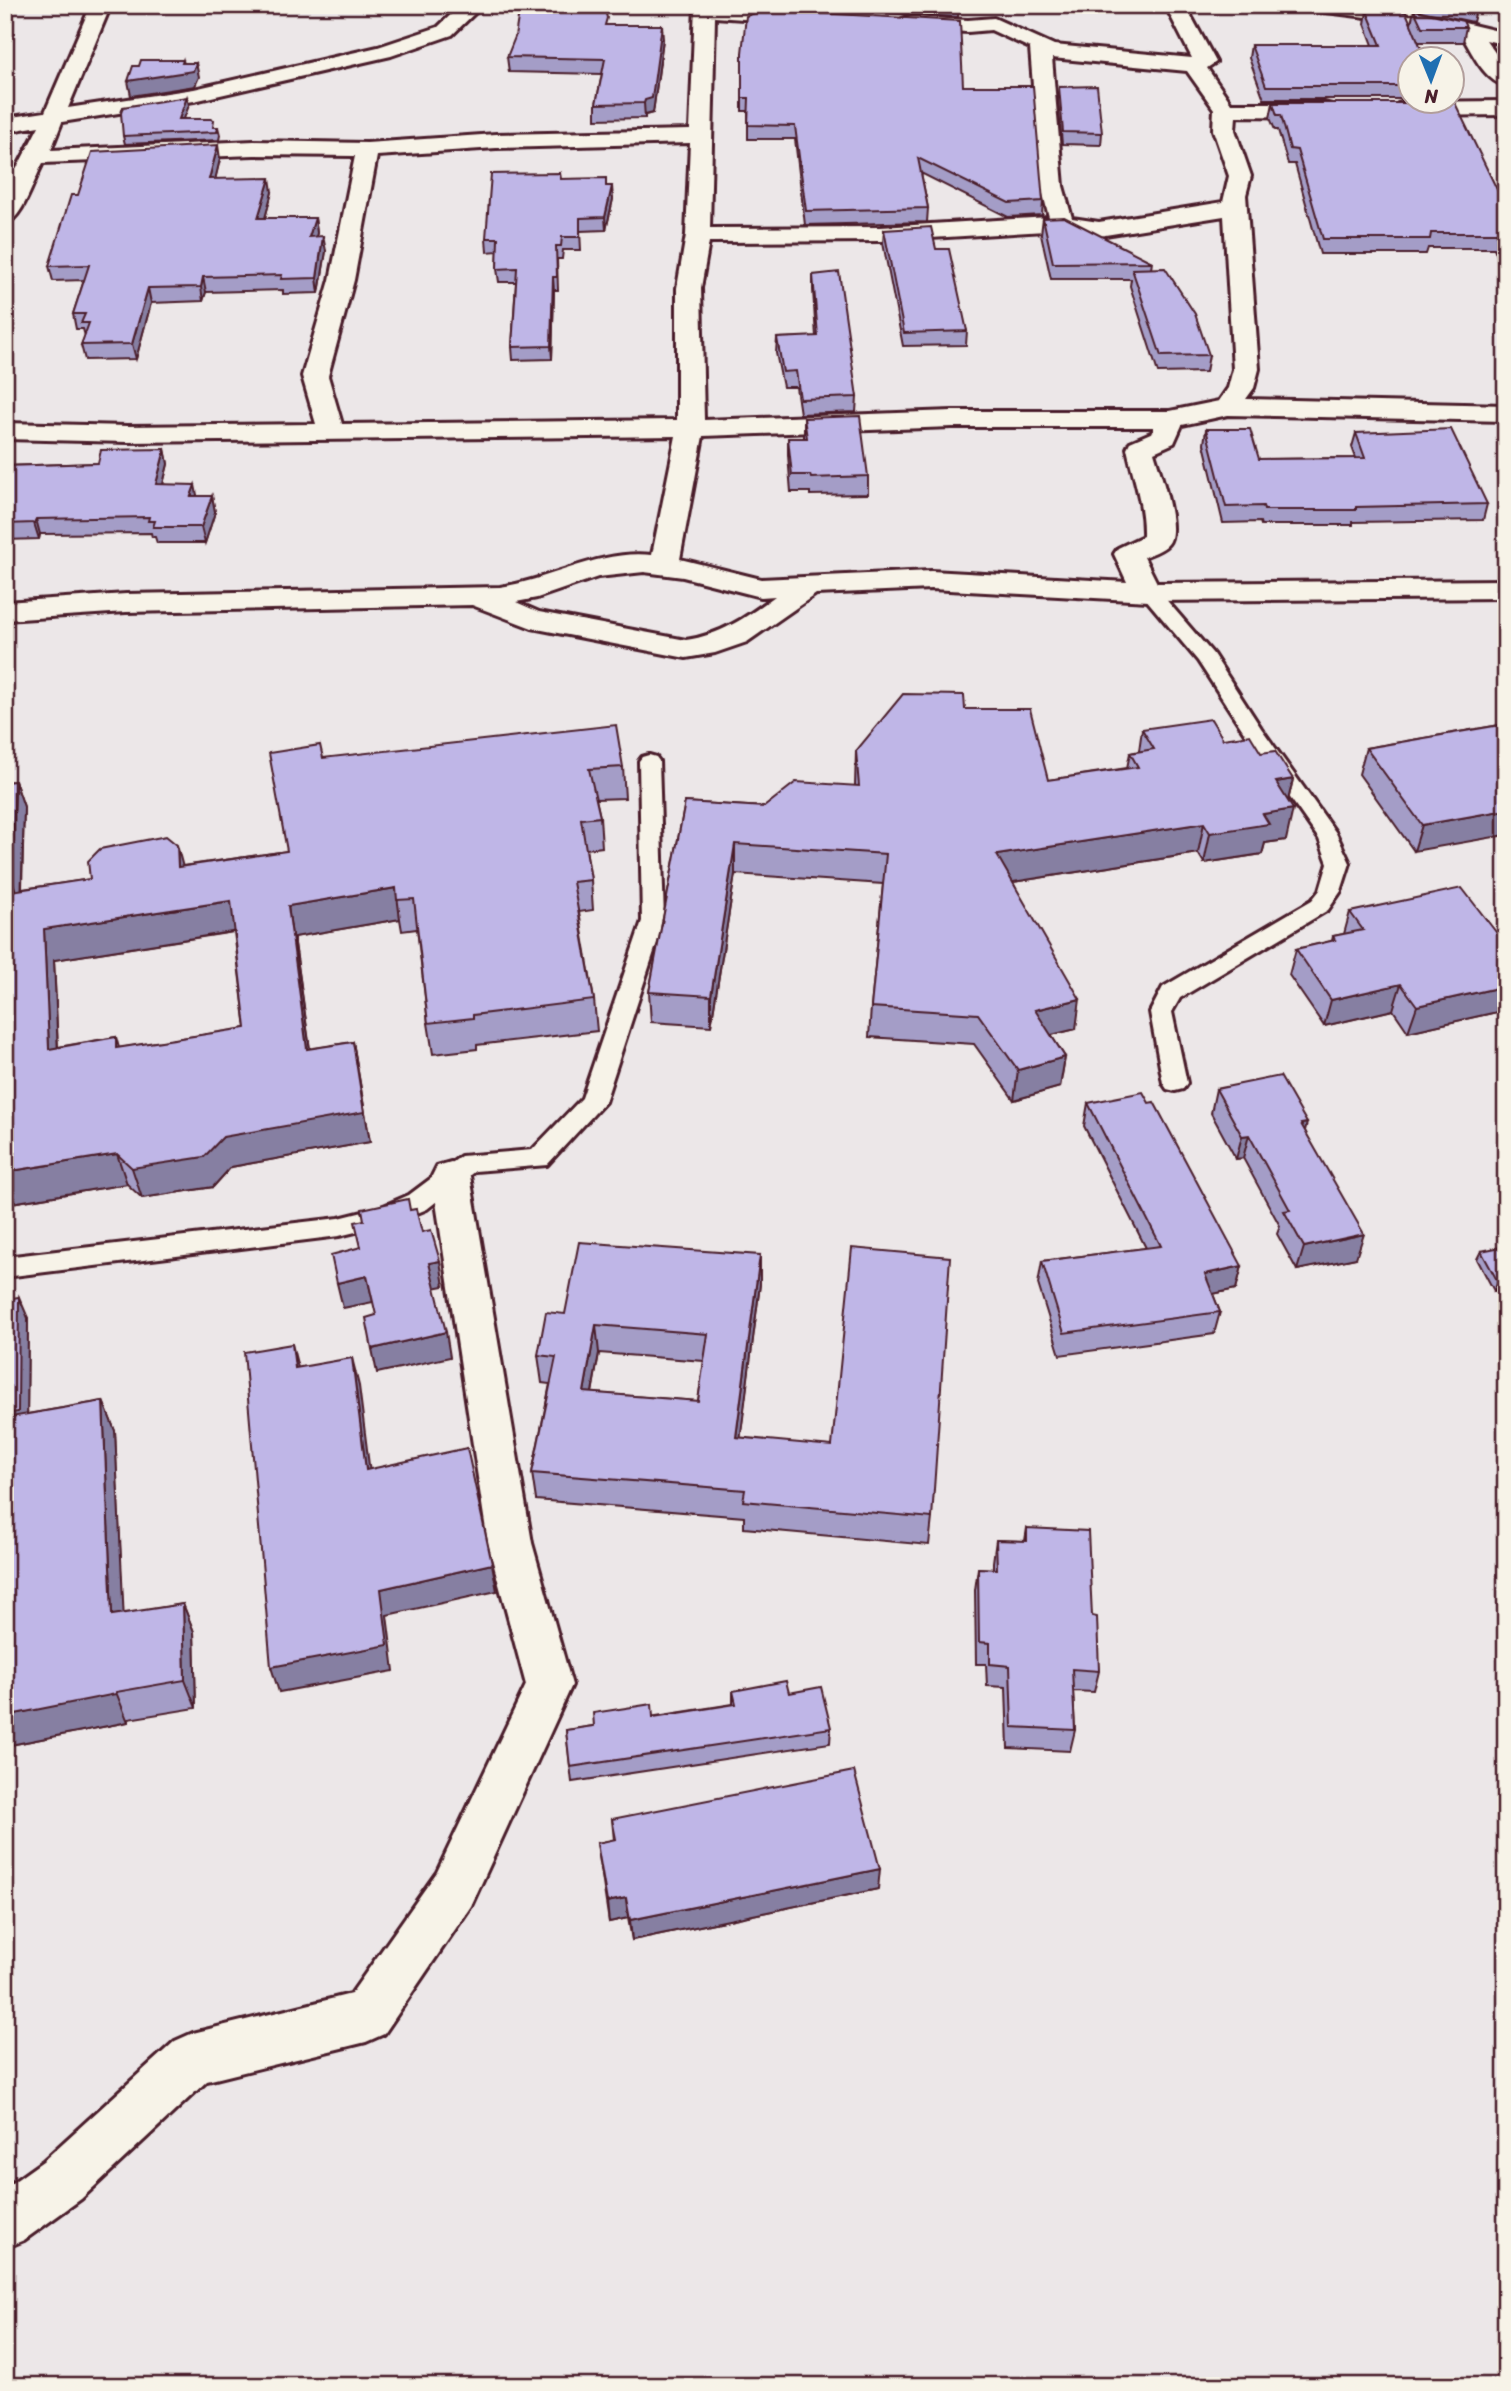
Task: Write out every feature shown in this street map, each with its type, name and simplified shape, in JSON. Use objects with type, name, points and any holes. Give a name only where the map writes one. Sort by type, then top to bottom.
[{"type":"street","points":[[5,216],[10,212],[12,178],[35,157],[54,119],[101,5]]},
{"type":"street","points":[[5,125],[194,95],[384,52],[445,31],[473,5]]},
{"type":"street","points":[[984,5],[970,8],[975,16],[1048,51],[1194,65],[1205,62],[1194,49],[1187,27],[1175,5]]},
{"type":"street","points":[[1318,5],[1414,17],[1468,29],[1504,31]]},
{"type":"street","points":[[665,563],[691,428],[688,387],[689,288],[698,235],[705,8],[821,18]]},
{"type":"street","points":[[885,22],[968,26],[994,24]]},
{"type":"street","points":[[1468,29],[1493,68],[1506,80]]},
{"type":"street","points":[[1040,45],[1052,186],[1062,223]]},
{"type":"street","points":[[1194,65],[1225,109],[1224,130],[1240,176],[1234,195],[1246,369],[1241,388],[1228,407]]},
{"type":"street","points":[[1386,110],[1506,108]]},
{"type":"street","points":[[1225,109],[1349,110]]},
{"type":"street","points":[[35,157],[254,148],[367,150],[496,141],[701,136]]},
{"type":"street","points":[[331,430],[315,376],[342,280],[367,150]]},
{"type":"street","points":[[698,235],[881,234],[1062,223],[1099,229],[1236,207]]},
{"type":"street","points":[[5,431],[127,434],[691,428],[1039,418],[1170,419],[1228,407],[1506,413]]},
{"type":"street","points":[[1039,418],[1088,434],[1118,434],[1140,449],[1146,475],[1155,495],[1157,540],[1128,554],[1149,592]]},
{"type":"street","points":[[1140,449],[1165,437],[1170,419]]},
{"type":"street","points":[[5,611],[126,603],[479,597],[527,592],[594,569],[643,563],[665,563],[752,587],[807,587],[931,580],[1149,592],[1506,589]]},
{"type":"street","points":[[479,597],[503,610],[532,619],[686,649],[710,647],[729,641],[807,587]]},
{"type":"street","points":[[5,2221],[62,2180],[193,2059],[366,2016],[454,1889],[549,1685],[510,1543],[451,1176]]},
{"type":"lane","points":[[1149,592],[1206,658],[1253,731],[1329,838],[1339,863],[1330,891],[1313,910],[1171,993],[1161,1012],[1175,1083]]},
{"type":"lane","points":[[5,1267],[339,1227],[384,1216],[418,1202],[470,1161],[538,1159],[593,1102],[653,921],[649,761]]},
{"type":"building","points":[[520,5],[604,5],[607,18],[605,25],[662,25],[652,98],[644,103],[596,104],[605,59],[507,57],[515,37]]},
{"type":"building","points":[[1454,5],[1473,5],[1476,10]]},
{"type":"building","points":[[764,10],[960,21],[963,86],[1033,86],[1043,201],[1009,203],[918,158],[928,208],[806,211],[795,126],[748,125],[749,98],[742,98],[742,53],[746,16]]},
{"type":"building","points":[[1414,10],[1463,21],[1466,27],[1422,27]]},
{"type":"building","points":[[1367,11],[1406,12],[1420,46],[1396,46],[1396,86],[1266,86],[1251,45],[1381,45]]},
{"type":"building","points":[[141,60],[183,60],[182,63],[196,63],[193,71],[128,81],[133,66],[139,66]]},
{"type":"building","points":[[1097,86],[1102,133],[1063,132],[1059,87]]},
{"type":"building","points":[[187,97],[179,119],[214,120],[213,127],[218,127],[217,132],[123,136],[123,107]]},
{"type":"building","points":[[1273,103],[1396,103],[1396,116],[1461,116],[1506,208],[1506,252],[1498,233],[1431,233],[1430,239],[1323,239],[1297,150],[1290,149],[1281,115],[1277,115]]},
{"type":"building","points":[[218,145],[209,179],[270,178],[258,218],[315,218],[309,237],[323,236],[317,278],[281,279],[282,275],[203,277],[201,287],[148,288],[132,344],[81,345],[89,323],[81,323],[85,314],[73,314],[89,265],[49,266],[71,195],[78,195],[92,152]]},
{"type":"building","points":[[560,173],[560,179],[606,178],[606,186],[612,186],[605,217],[580,218],[580,237],[562,237],[561,246],[556,246],[557,277],[553,277],[551,346],[512,347],[517,268],[497,269],[498,238],[486,238],[491,174]]},
{"type":"building","points":[[1064,217],[1152,262],[1053,263],[1043,218]]},
{"type":"building","points":[[931,227],[936,249],[949,249],[967,331],[904,333],[884,230]]},
{"type":"building","points":[[1165,268],[1195,314],[1209,355],[1161,356],[1132,269]]},
{"type":"building","points":[[839,272],[857,397],[800,399],[796,371],[783,372],[777,338],[818,336],[813,275]]},
{"type":"building","points":[[860,416],[868,476],[811,478],[810,475],[792,475],[788,438],[807,438],[804,418]]},
{"type":"building","points":[[1206,429],[1250,429],[1259,459],[1365,458],[1356,433],[1451,429],[1487,504],[1356,507],[1356,510],[1264,510],[1263,506],[1226,507]]},
{"type":"building","points":[[165,449],[156,484],[195,485],[191,496],[212,496],[201,527],[153,527],[155,521],[148,521],[149,517],[36,519],[34,523],[5,524],[5,466],[98,463],[101,450]]},
{"type":"building","points":[[903,694],[964,695],[965,709],[1030,709],[1048,780],[1138,767],[1130,753],[1154,749],[1142,729],[1211,719],[1223,739],[1250,735],[1261,753],[1275,751],[1293,779],[1276,782],[1293,809],[1263,814],[1269,824],[1210,833],[1204,823],[997,855],[1080,999],[1035,1010],[1065,1057],[1018,1070],[978,1014],[871,1007],[886,854],[735,844],[711,996],[649,992],[685,802],[764,807],[796,782],[859,786],[856,751]]},
{"type":"building","points":[[1506,724],[1506,810],[1422,825],[1366,748]]},
{"type":"building","points":[[616,725],[623,767],[589,769],[600,817],[581,819],[591,880],[573,882],[594,1000],[428,1023],[414,899],[397,900],[396,888],[288,906],[307,1049],[353,1042],[364,1112],[223,1137],[204,1157],[132,1168],[117,1154],[5,1172],[5,892],[90,879],[88,861],[100,849],[166,836],[177,845],[178,867],[287,851],[269,753],[320,745],[323,758]],"holes":[[[231,901],[246,1028],[116,1048],[116,1037],[49,1049],[44,929]]]},
{"type":"building","points":[[15,781],[12,880],[5,881],[5,782]]},
{"type":"building","points":[[1462,888],[1506,945],[1506,986],[1417,1006],[1401,984],[1331,1000],[1296,949],[1335,940],[1333,936],[1363,930],[1350,912]]},
{"type":"building","points":[[1280,1076],[1307,1123],[1301,1124],[1364,1234],[1304,1247],[1284,1211],[1290,1210],[1249,1135],[1242,1136],[1216,1089]]},
{"type":"building","points":[[1143,1092],[1149,1103],[1154,1102],[1242,1266],[1205,1274],[1220,1312],[1064,1333],[1042,1261],[1161,1246],[1088,1103]]},
{"type":"building","points":[[408,1199],[410,1210],[416,1209],[422,1232],[431,1230],[440,1261],[429,1263],[446,1332],[372,1349],[366,1318],[376,1315],[367,1276],[337,1283],[331,1255],[361,1247],[355,1222],[364,1220],[362,1209]]},
{"type":"building","points":[[579,1242],[760,1255],[736,1437],[832,1446],[852,1248],[950,1257],[932,1518],[743,1501],[745,1490],[532,1473],[556,1357],[538,1355],[546,1312],[565,1314]],"holes":[[[596,1325],[708,1334],[698,1401],[584,1392]]]},
{"type":"building","points":[[1506,1246],[1506,1281],[1498,1282],[1481,1251]]},
{"type":"building","points":[[19,1297],[18,1412],[5,1414],[5,1299]]},
{"type":"building","points":[[292,1344],[295,1368],[352,1358],[366,1470],[467,1448],[492,1564],[381,1589],[388,1645],[271,1667],[244,1352]]},
{"type":"building","points":[[103,1401],[112,1615],[183,1604],[185,1680],[5,1716],[5,1418]]},
{"type":"building","points":[[1027,1528],[1088,1531],[1092,1616],[1097,1617],[1099,1671],[1072,1669],[1075,1730],[1012,1727],[1010,1666],[990,1664],[990,1643],[979,1642],[978,1568],[997,1569],[996,1540],[1027,1541]]},
{"type":"building","points":[[786,1681],[789,1693],[821,1687],[831,1728],[570,1767],[566,1730],[594,1726],[593,1713],[652,1704],[653,1717],[736,1704],[733,1691]]},
{"type":"building","points":[[854,1771],[880,1869],[630,1920],[626,1898],[607,1902],[597,1843],[616,1839],[612,1819]]}]
